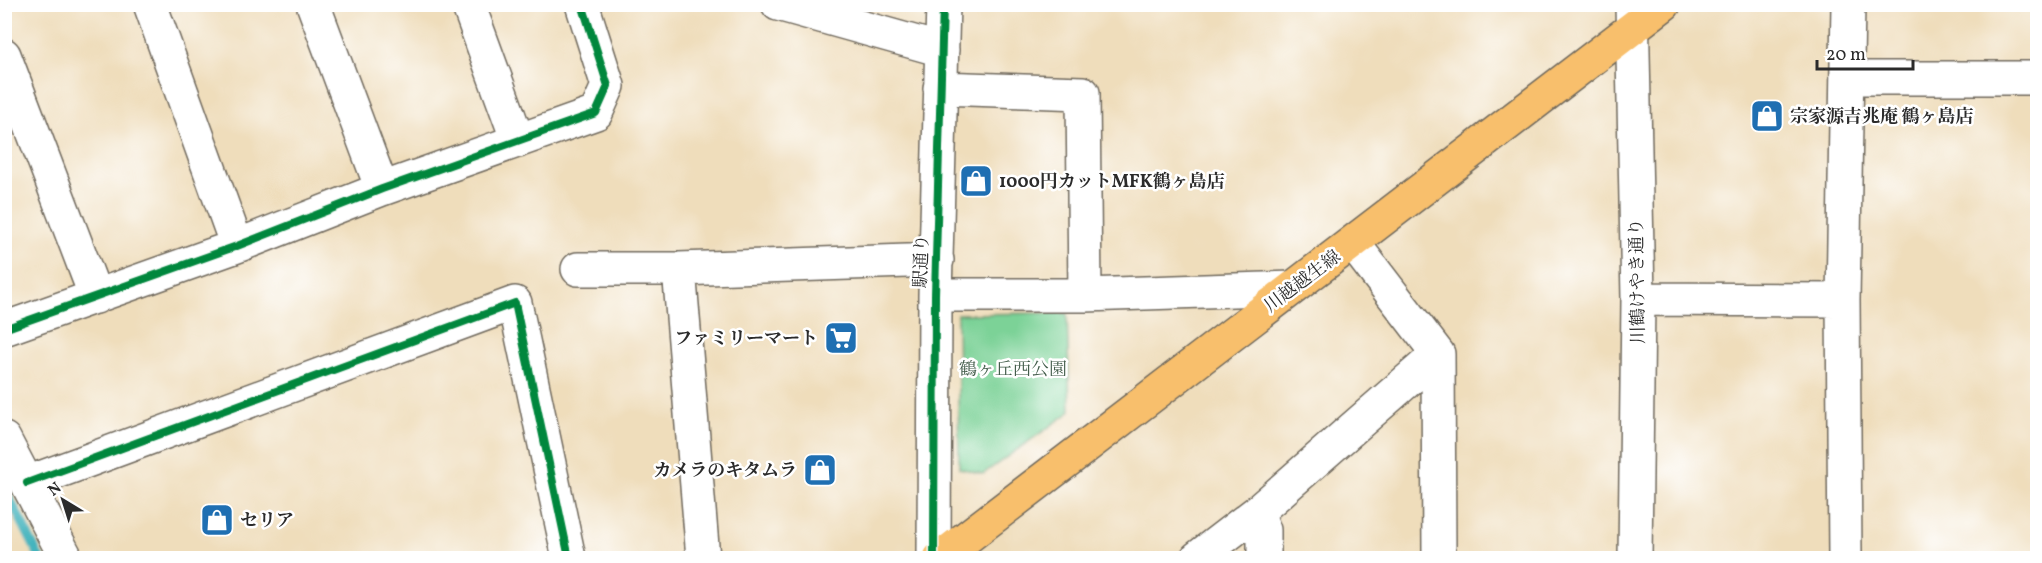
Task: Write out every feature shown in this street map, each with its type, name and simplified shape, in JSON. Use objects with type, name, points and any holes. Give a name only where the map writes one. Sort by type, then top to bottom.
[{"type":"main road","name":"川越越生線","points":[[940,558],[1353,243],[1632,17],[1664,4]]},
{"type":"street","points":[[150,4],[237,246]]},
{"type":"street","points":[[313,4],[382,189]]},
{"type":"street","points":[[468,4],[518,141]]},
{"type":"street","points":[[4,329],[237,246],[382,189],[596,113],[608,86],[582,4]]},
{"type":"street","points":[[778,4],[942,50]]},
{"type":"street","name":"駅通り","points":[[934,558],[935,295],[943,4]]},
{"type":"street","points":[[1845,558],[1843,300],[1848,4]]},
{"type":"street","name":"川鶴けやき通り","points":[[1632,17],[1638,299],[1635,558]]},
{"type":"street","points":[[4,55],[96,297]]},
{"type":"street","points":[[1848,78],[2037,78]]},
{"type":"street","points":[[940,88],[1083,93],[1085,294]]},
{"type":"street","points":[[1353,243],[1438,354],[1439,558]]},
{"type":"street","points":[[578,269],[679,269],[937,260]]},
{"type":"street","points":[[679,269],[703,558]]},
{"type":"street","points":[[935,295],[1085,294],[1292,288]]},
{"type":"street","points":[[1638,299],[1843,300]]},
{"type":"street","points":[[27,483],[515,303],[569,558]]},
{"type":"street","points":[[1197,558],[1257,512],[1438,354]]},
{"type":"street","points":[[4,439],[65,556]]},
{"type":"street","points":[[1257,512],[1264,530],[1264,558]]},
{"type":"green space","name":"鶴ヶ丘西公園","points":[[1067,313],[1070,412],[983,474],[959,468],[957,314]]},
{"type":"waterway","points":[[4,487],[40,558]]},
{"type":"cycle path","points":[[4,329],[237,246],[382,189],[596,113],[608,86],[582,4]]},
{"type":"cycle path","points":[[934,558],[935,295],[943,4]]},
{"type":"cycle path","points":[[27,483],[515,303],[569,558]]},
{"type":"place","name":"宗家源吉兆庵 鶴ヶ島店","points":[[1767,116]]},
{"type":"place","name":"1000円カットMFK鶴ヶ島店","points":[[976,181]]},
{"type":"place","name":"ファミリーマート","points":[[841,338]]},
{"type":"place","name":"カメラのキタムラ","points":[[820,470]]},
{"type":"place","name":"セリア","points":[[217,520]]}]
